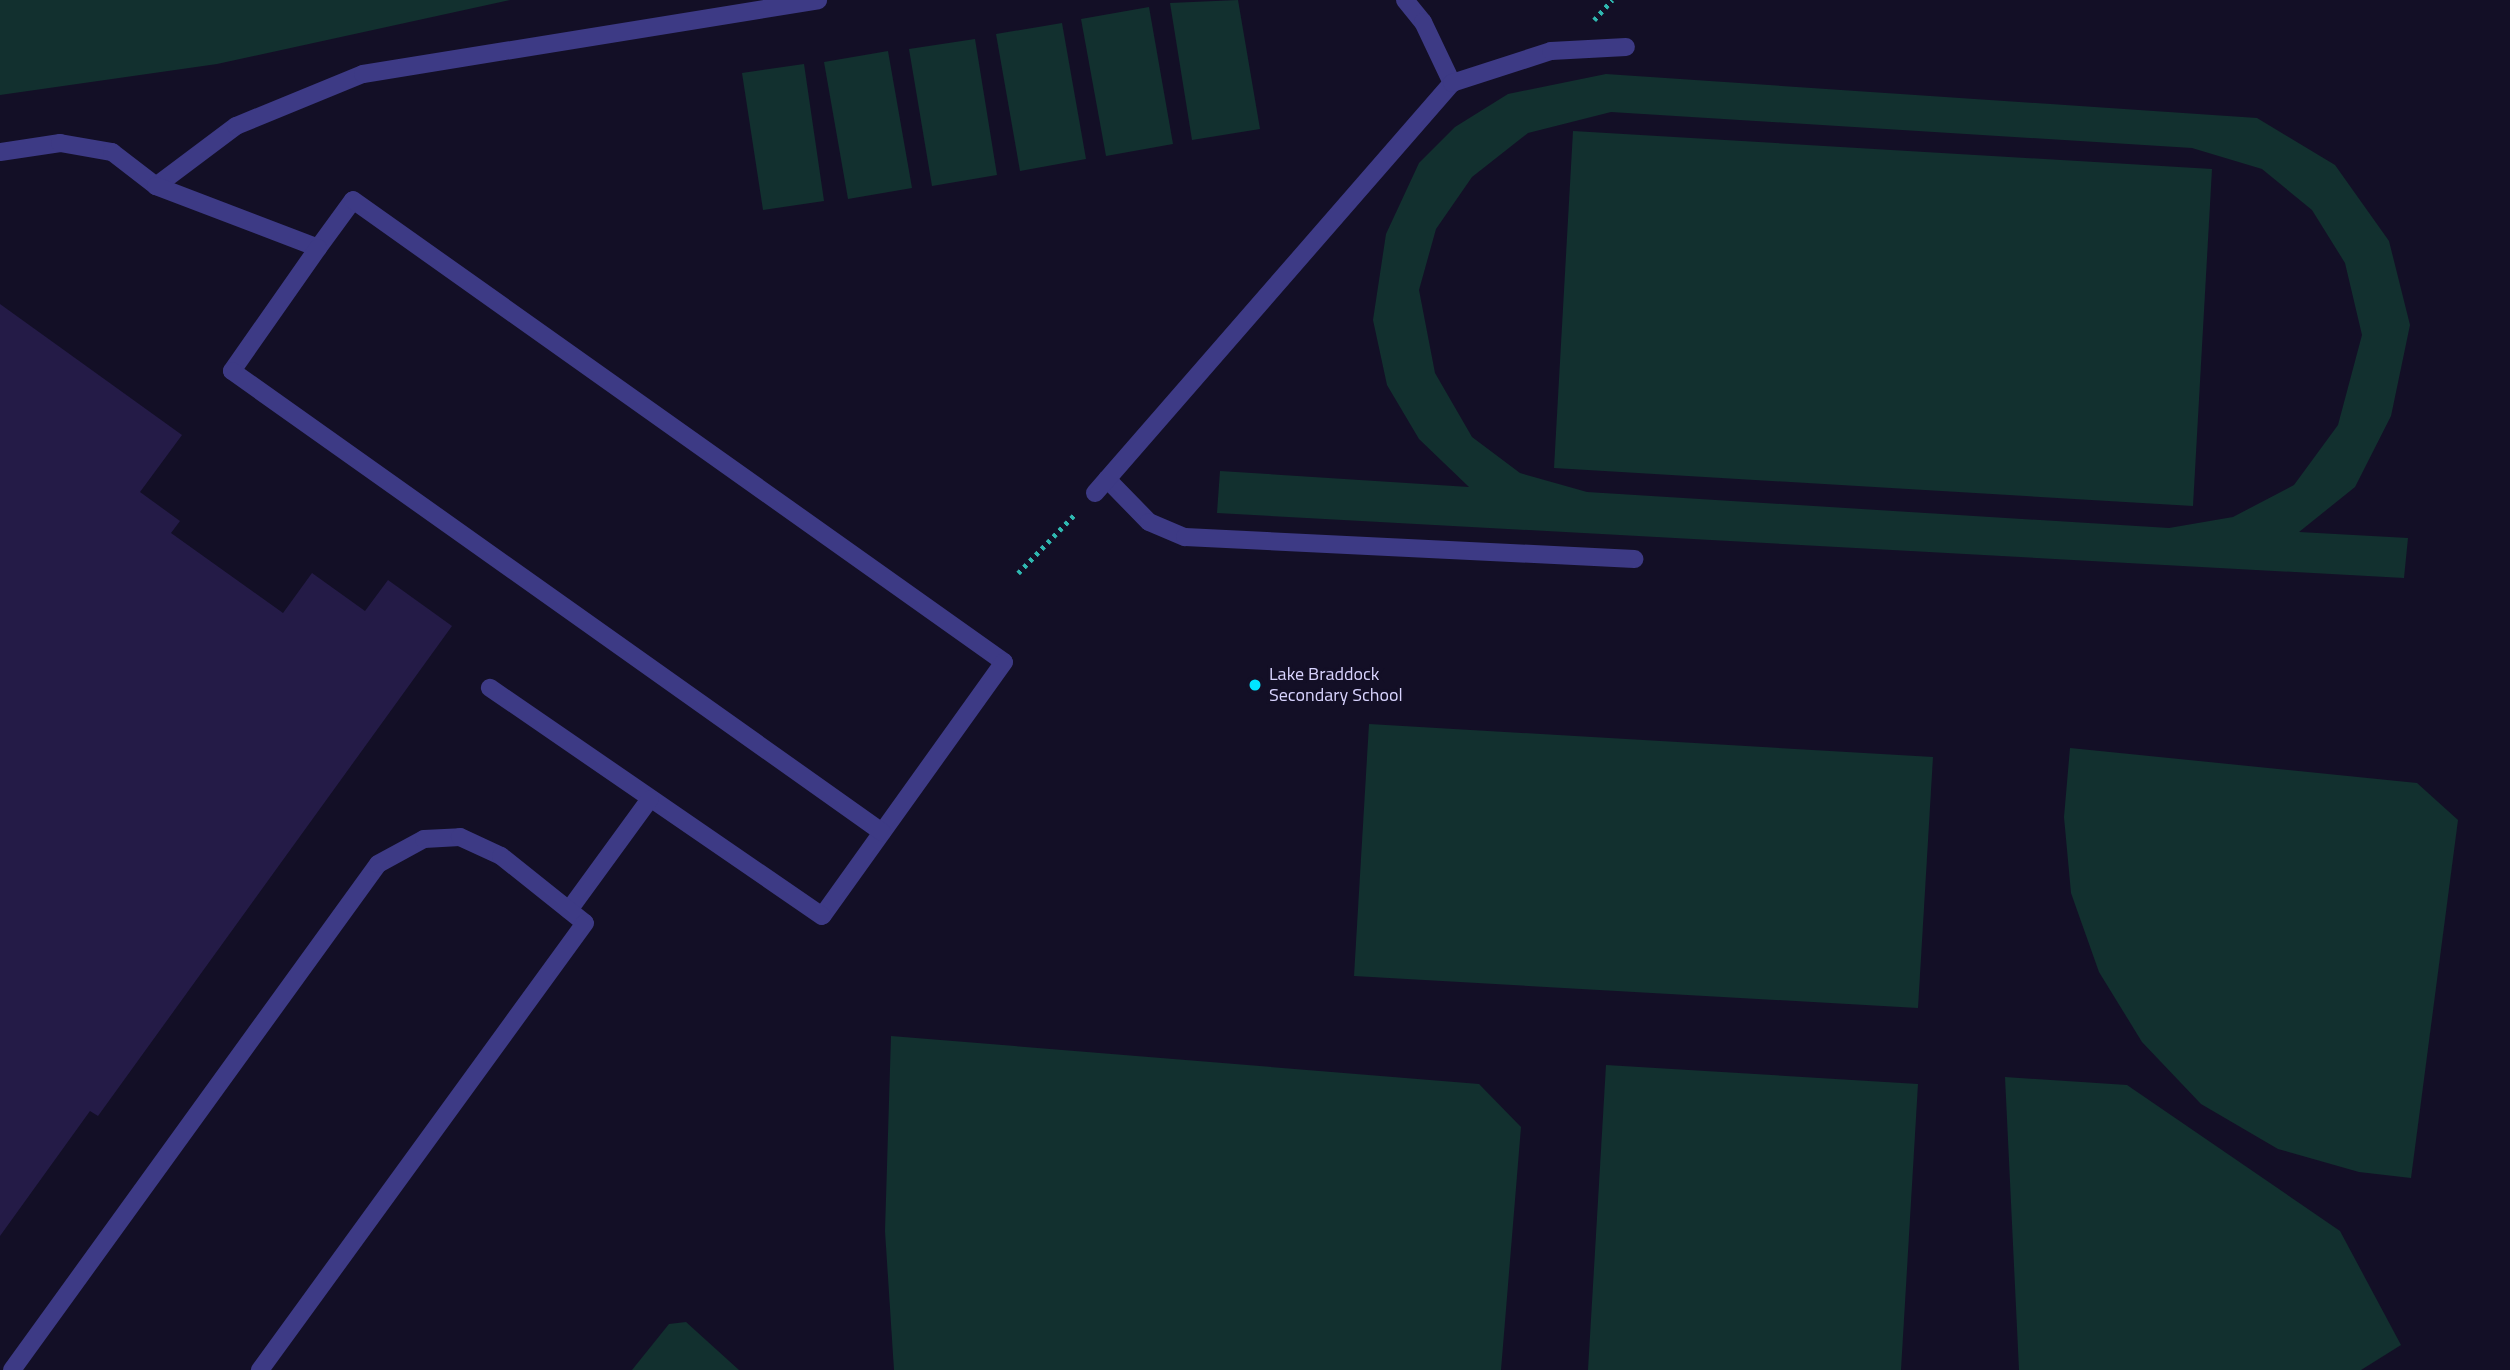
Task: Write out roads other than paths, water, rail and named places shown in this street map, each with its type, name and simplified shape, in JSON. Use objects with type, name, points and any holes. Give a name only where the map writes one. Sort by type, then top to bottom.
[{"type":"lane","points":[[156,186],[236,127],[363,74],[818,0]]},
{"type":"lane","points":[[1405,0],[1423,22],[1452,83]]},
{"type":"lane","points":[[1626,47],[1551,51],[1452,83],[1101,486],[1149,522],[1185,537],[1634,559]]},
{"type":"lane","points":[[0,152],[60,143],[111,152],[156,186],[318,248]]},
{"type":"lane","points":[[490,688],[822,915],[882,832],[1004,662],[353,200],[232,370],[882,832]]},
{"type":"lane","points":[[569,910],[650,799]]},
{"type":"lane","points":[[12,1370],[377,864],[424,839],[460,836],[501,856],[585,923],[260,1370]]},
{"type":"place","name":"Lake Braddock Secondary School","points":[[1255,685]]}]
